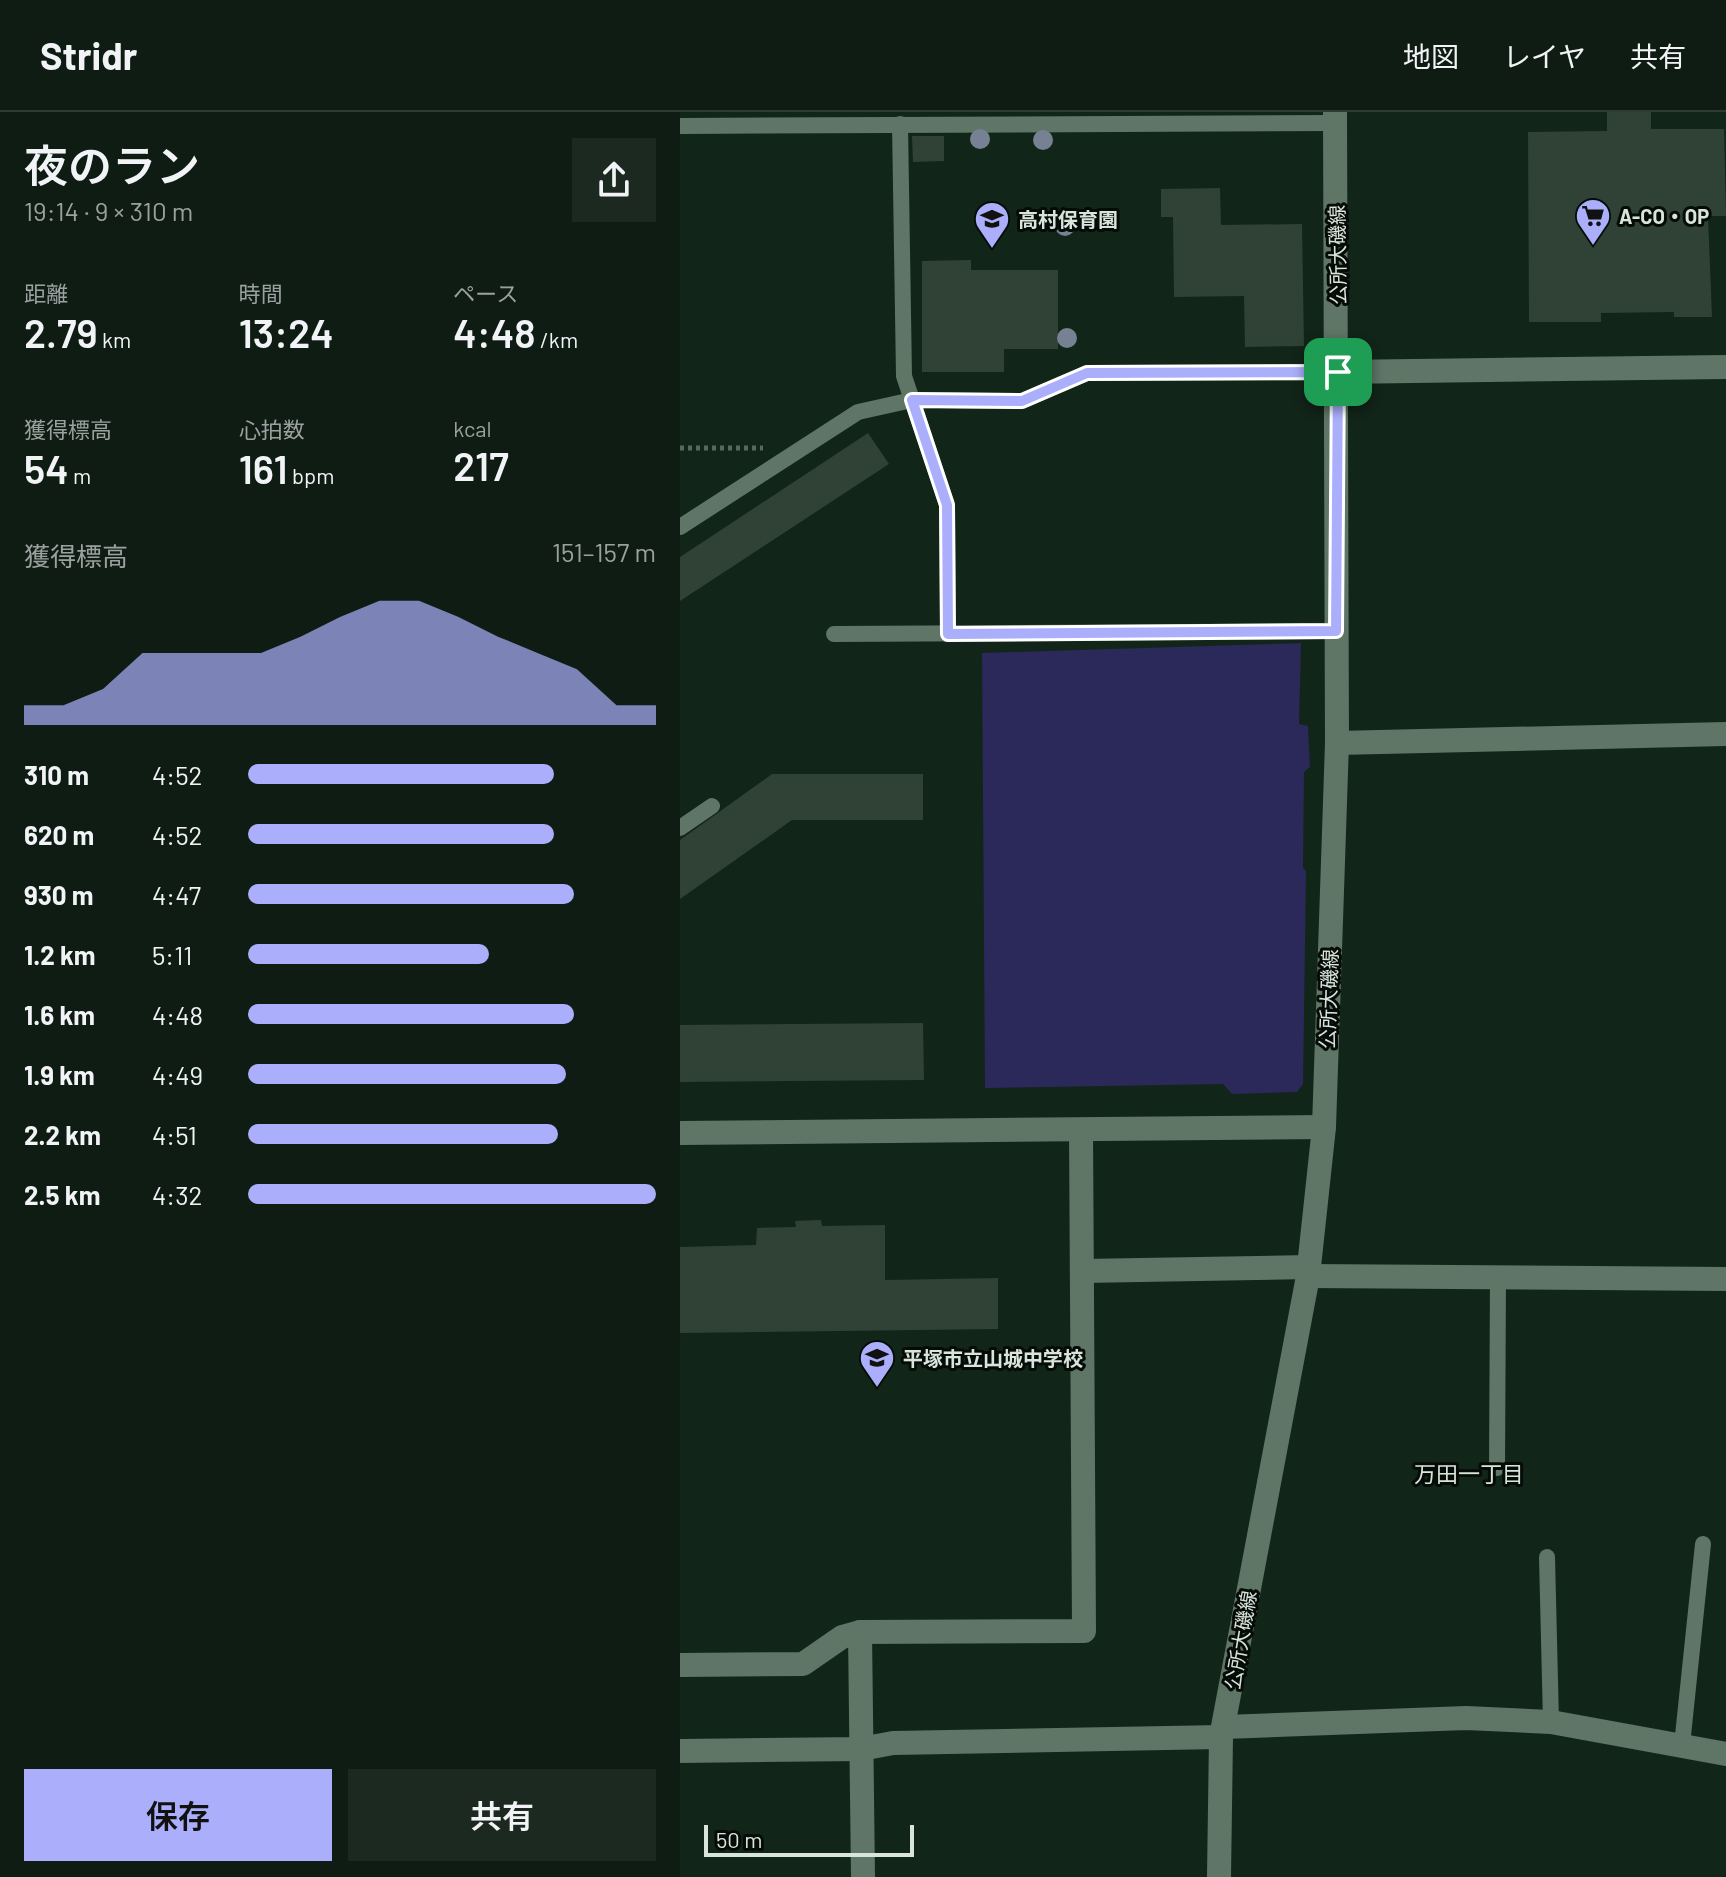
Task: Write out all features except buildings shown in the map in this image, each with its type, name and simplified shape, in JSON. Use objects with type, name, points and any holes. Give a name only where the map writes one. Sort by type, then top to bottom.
[{"type":"street","name":"公所大磯線","points":[[1219,1877],[1223,1732],[1309,1272],[1324,1127],[1337,743],[1335,117]]},
{"type":"street","points":[[1338,372],[1726,367]]},
{"type":"street","points":[[1337,743],[1726,734]]},
{"type":"street","points":[[680,1133],[1324,1127]]},
{"type":"street","points":[[680,1665],[803,1664],[842,1637],[860,1632],[1084,1631],[1081,1130]]},
{"type":"street","points":[[1082,1271],[1726,1279]]},
{"type":"street","points":[[860,1632],[863,1877]]},
{"type":"street","points":[[680,1751],[861,1749],[893,1743],[1223,1732],[1466,1718],[1551,1722],[1726,1754]]},
{"type":"lane","points":[[680,126],[1335,117]]},
{"type":"lane","points":[[900,124],[904,376],[947,505],[948,634]]},
{"type":"lane","points":[[680,527],[858,412],[912,400],[1022,401],[1087,373],[1338,372]]},
{"type":"lane","points":[[834,634],[1336,631]]},
{"type":"lane","points":[[680,828],[712,806]]},
{"type":"lane","points":[[1497,1468],[1498,1278]]},
{"type":"lane","points":[[1682,1745],[1703,1544]]},
{"type":"lane","points":[[1547,1557],[1551,1722]]},
{"type":"path","points":[[680,448],[803,448]]},
{"type":"shaded area","points":[[1301,643],[1299,724],[1308,726],[1310,767],[1304,772],[1303,1084],[1297,1092],[1232,1094],[1223,1084],[985,1088],[982,653]]},
{"type":"place","name":"A-CO・OP","points":[[1593,247]]},
{"type":"place","name":"高村保育園","points":[[992,250]]},
{"type":"place","name":"平塚市立山城中学校","points":[[877,1389]]},
{"type":"district","name":"万田一丁目","points":[[1469,1473]]},
{"type":"route","points":[[1338,372],[1336,631],[948,634],[947,505],[912,400],[1022,401],[1087,373],[1338,372]]}]
